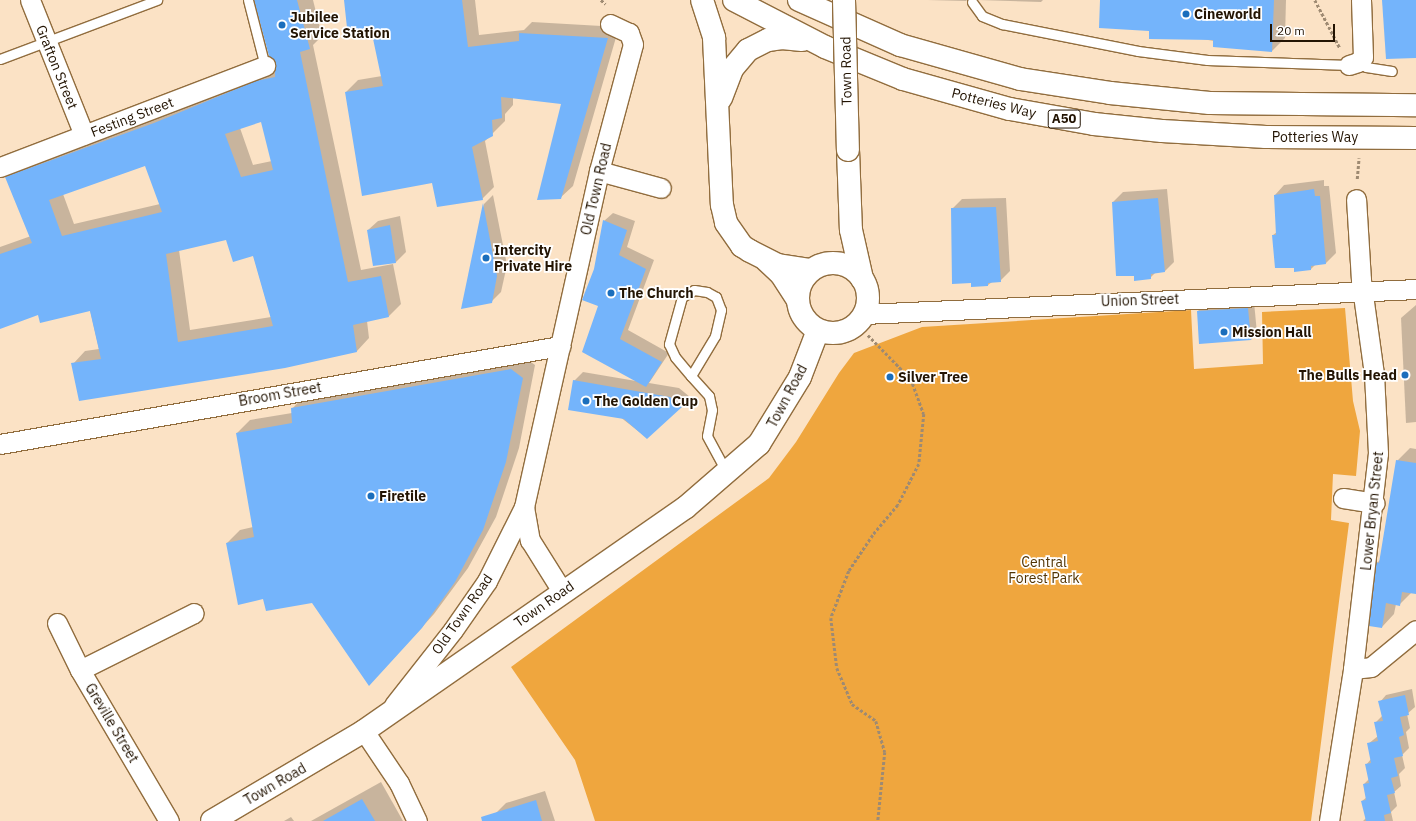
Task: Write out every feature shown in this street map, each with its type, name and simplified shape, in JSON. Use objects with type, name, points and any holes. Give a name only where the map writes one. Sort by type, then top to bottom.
[{"type":"main road","points":[[702,0],[714,38],[723,214],[730,231],[742,246],[778,265],[817,267],[845,265],[862,279],[868,296],[860,318],[838,333],[818,330],[806,320],[797,299],[781,274],[759,255]]},
{"type":"main road","name":"Potteries Way","points":[[734,0],[825,47],[903,79],[1010,109],[1094,124],[1162,131],[1266,137],[1416,138]]},
{"type":"main road","name":"A50","points":[[800,0],[900,45],[1020,79],[1110,93],[1210,103],[1416,105]]},
{"type":"main road","name":"Town Road","points":[[844,0],[848,158],[852,243],[862,279]]},
{"type":"main road","points":[[718,106],[732,69],[739,58],[757,44],[782,38],[797,39],[825,47]]},
{"type":"main road","name":"Town Road","points":[[817,267],[837,246],[842,229],[848,158]]},
{"type":"main road","points":[[797,299],[801,283],[817,267]]},
{"type":"main road","name":"Town Road","points":[[212,821],[364,731],[562,591],[685,508],[727,473],[758,444],[773,425],[800,377],[818,330]]},
{"type":"street","name":"Grafton Street","points":[[30,0],[48,41],[84,135]]},
{"type":"street","points":[[1354,64],[1363,57],[1361,0]]},
{"type":"street","name":"Old Town Road","points":[[388,714],[453,630],[488,581],[524,507],[599,171],[633,44],[629,33],[610,24]]},
{"type":"street","name":"Festing Street","points":[[0,167],[265,66]]},
{"type":"street","points":[[599,171],[661,188]]},
{"type":"street","name":"Lower Bryan Street","points":[[1329,821],[1354,670],[1374,503],[1378,430],[1364,291],[1361,280],[1356,200]]},
{"type":"street","name":"Union Street","points":[[860,318],[1416,289]]},
{"type":"street","name":"Broom Street","points":[[0,444],[560,346]]},
{"type":"street","points":[[1343,498],[1374,503]]},
{"type":"street","name":"Old Town Road","points":[[524,507],[530,540],[562,591]]},
{"type":"street","points":[[80,670],[194,613]]},
{"type":"street","name":"Greville Street","points":[[57,624],[80,670],[169,821]]},
{"type":"street","points":[[1354,670],[1371,666],[1416,630]]},
{"type":"street","points":[[364,731],[399,783],[417,821]]},
{"type":"lane","points":[[0,59],[157,0]]},
{"type":"lane","points":[[248,0],[265,66]]},
{"type":"lane","points":[[972,2],[982,16],[1002,24],[1138,52],[1207,60],[1354,64],[1392,71]]},
{"type":"lane","points":[[691,376],[715,336],[721,310],[716,297],[707,292],[694,290],[682,297],[669,344],[675,358],[691,376],[709,396],[712,410],[707,436],[727,473]]},
{"type":"path","points":[[1315,0],[1354,64]]},
{"type":"path","points":[[860,318],[910,379],[924,414],[919,464],[898,505],[872,535],[849,571],[831,618],[837,668],[852,704],[876,721],[885,752],[878,821]]},
{"type":"green space","name":"Central Forest Park","points":[[1345,308],[1353,401],[1360,431],[1356,476],[1333,474],[1331,520],[1349,523],[1311,821],[595,821],[575,760],[511,667],[769,478],[796,442],[839,373],[854,353],[922,327],[1191,310],[1194,369],[1263,364],[1262,312]]},
{"type":"building","points":[[254,0],[297,0],[310,49],[300,52],[348,282],[381,276],[389,317],[353,325],[357,352],[285,368],[79,401],[71,363],[101,359],[90,311],[40,323],[38,315],[0,329],[0,254],[32,243],[5,177],[154,123],[256,81],[275,77],[275,62],[269,56]],"holes":[[[261,122],[273,170],[241,177],[225,134]],[[145,166],[162,212],[62,236],[49,200]],[[226,240],[233,262],[253,256],[273,326],[178,342],[166,254]]]},
{"type":"building","points":[[344,0],[462,0],[468,47],[519,41],[519,33],[608,38],[561,199],[537,200],[561,104],[501,97],[502,118],[492,120],[493,136],[472,147],[483,200],[437,207],[432,183],[362,196],[345,92],[383,86],[372,34],[348,37]]},
{"type":"building","name":"Cineworld","points":[[1100,0],[1274,0],[1272,52],[1213,47],[1213,40],[1149,39],[1149,31],[1099,28]]},
{"type":"building","points":[[1382,0],[1416,0],[1416,58],[1386,59]]},
{"type":"building","points":[[1314,189],[1315,196],[1320,196],[1326,264],[1311,266],[1311,270],[1294,272],[1294,268],[1275,268],[1272,235],[1276,235],[1274,195]]},
{"type":"building","points":[[1158,198],[1165,272],[1151,274],[1151,279],[1134,281],[1134,276],[1116,276],[1112,202]]},
{"type":"building","name":"Intercity Private Hire","points":[[483,203],[497,276],[492,303],[461,309]]},
{"type":"building","points":[[996,207],[1001,282],[988,283],[988,286],[971,287],[971,283],[952,284],[951,208]]},
{"type":"building","points":[[603,220],[627,230],[619,255],[646,269],[620,339],[662,362],[646,387],[582,352],[598,306],[582,300],[594,269]]},
{"type":"building","points":[[390,225],[396,263],[373,266],[367,230]]},
{"type":"building","name":"Mission Hall","points":[[1248,308],[1251,340],[1199,344],[1197,311]]},
{"type":"building","name":"Firetile","points":[[511,369],[523,378],[506,462],[483,530],[455,582],[422,628],[369,686],[312,603],[266,611],[263,599],[238,605],[226,543],[254,537],[236,433],[292,423],[291,408]]},
{"type":"building","points":[[573,380],[670,397],[682,407],[647,439],[624,419],[568,410]]},
{"type":"building","points":[[1396,460],[1416,463],[1416,594],[1402,592],[1400,606],[1386,603],[1382,628],[1369,626],[1376,562],[1379,563]]},
{"type":"building","points":[[1405,695],[1409,715],[1400,717],[1404,735],[1399,737],[1403,756],[1394,758],[1398,776],[1391,778],[1395,793],[1387,795],[1391,813],[1384,815],[1385,821],[1366,821],[1361,801],[1366,800],[1363,784],[1369,783],[1365,764],[1371,763],[1367,743],[1378,741],[1374,722],[1383,721],[1378,701]]},
{"type":"building","points":[[362,799],[375,821],[323,821]]},
{"type":"building","points":[[536,800],[542,821],[482,821],[481,817]]},
{"type":"place","name":"Cineworld","points":[[1186,14]]},
{"type":"place","name":"Jubilee Service Station","points":[[282,25]]},
{"type":"place","name":"Intercity Private Hire","points":[[486,258]]},
{"type":"place","name":"The Church","points":[[611,293]]},
{"type":"place","name":"Mission Hall","points":[[1224,332]]},
{"type":"place","name":"The Bulls Head","points":[[1405,375]]},
{"type":"place","name":"Silver Tree","points":[[890,377]]},
{"type":"place","name":"The Golden Cup","points":[[586,401]]},
{"type":"place","name":"Firetile","points":[[371,496]]}]
